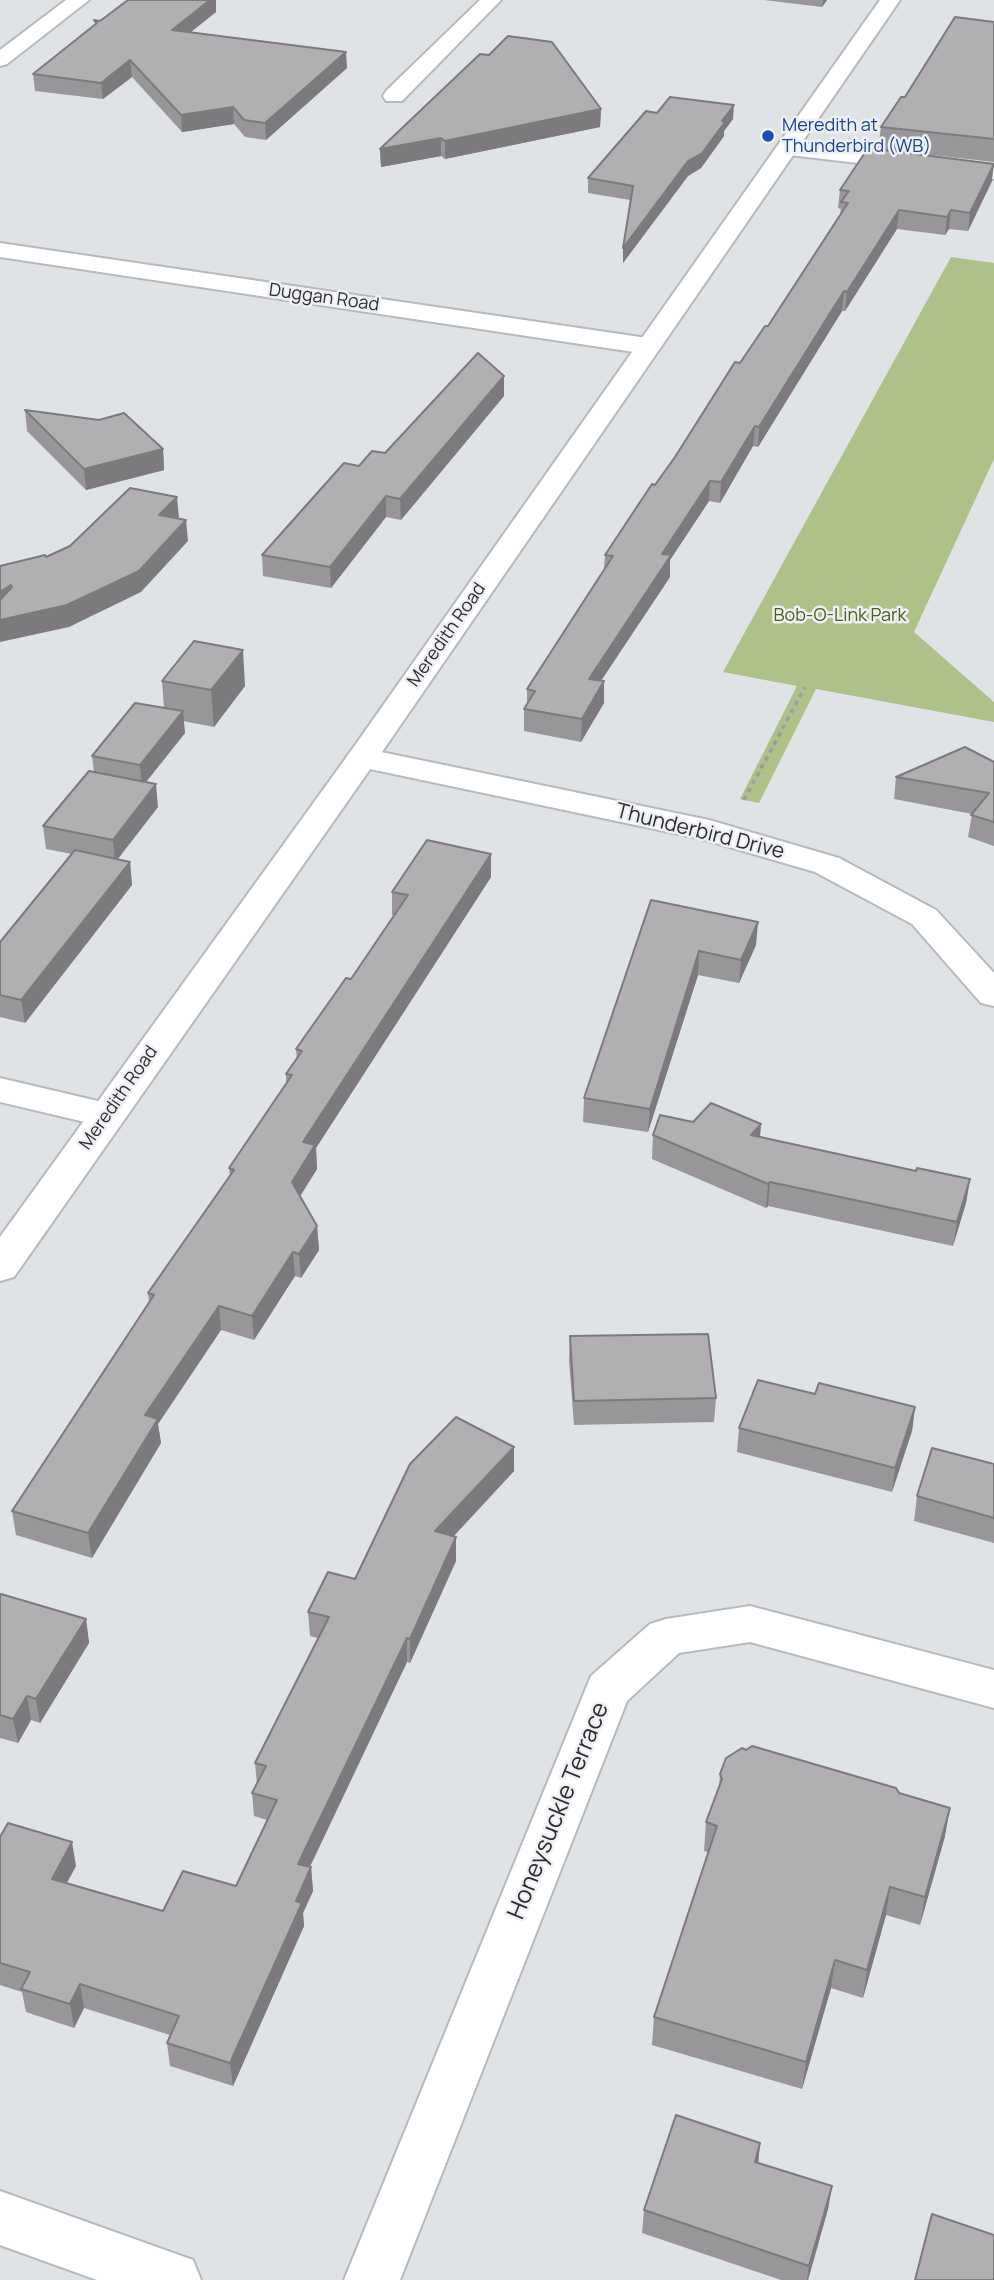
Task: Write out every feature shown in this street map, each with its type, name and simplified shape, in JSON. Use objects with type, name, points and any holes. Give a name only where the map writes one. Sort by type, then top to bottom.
[{"type":"street","points":[[0,60],[79,0]]},
{"type":"street","points":[[394,96],[491,0]]},
{"type":"street","name":"Meredith Road","points":[[0,1268],[106,1115],[362,758],[647,346],[789,149],[890,0]]},
{"type":"street","points":[[789,149],[994,172]]},
{"type":"street","name":"Duggan Road","points":[[0,250],[647,346]]},
{"type":"street","name":"Thunderbird Drive","points":[[362,758],[725,835],[827,865],[924,917],[994,995]]},
{"type":"street","points":[[0,1090],[106,1115]]},
{"type":"street","name":"Honeysuckle Terrace","points":[[372,2280],[608,1690],[666,1637],[750,1624],[994,1689]]},
{"type":"street","points":[[0,2218],[173,2280]]},
{"type":"path","points":[[725,835],[805,687]]},
{"type":"green space","name":"Bob-O-Link Park","points":[[951,257],[994,263],[994,459],[914,632],[994,702],[994,722],[816,689],[759,803],[740,799],[797,686],[723,672]]},
{"type":"building","points":[[128,0],[210,0],[172,30],[346,52],[265,123],[244,120],[233,107],[181,115],[130,60],[101,83],[33,74],[97,23],[94,20],[100,21]]},
{"type":"building","points":[[955,17],[994,22],[994,139],[881,127],[901,97],[905,97]]},
{"type":"building","points":[[508,36],[552,42],[601,109],[445,141],[441,138],[380,149],[480,54],[489,55]]},
{"type":"building","points":[[670,97],[734,105],[702,153],[688,161],[623,248],[633,186],[588,178],[646,111],[657,113]]},
{"type":"building","points":[[868,148],[994,164],[970,213],[951,210],[947,217],[899,210],[847,292],[844,291],[759,427],[755,426],[721,482],[710,481],[662,554],[671,555],[589,679],[604,681],[582,719],[524,709],[535,691],[527,689],[613,556],[605,555],[652,484],[655,485],[675,457],[735,362],[740,363],[765,326],[768,326],[848,203],[841,202],[849,191],[840,190]]},
{"type":"building","points":[[478,353],[504,376],[400,499],[386,496],[330,567],[262,555],[344,463],[359,466],[372,451],[385,453]]},
{"type":"building","points":[[25,410],[99,420],[124,413],[163,449],[84,469]]},
{"type":"building","points":[[130,488],[177,497],[159,515],[186,520],[139,571],[67,605],[0,620],[0,600],[12,587],[11,585],[0,592],[0,566],[45,555],[46,557],[70,546]]},
{"type":"building","points":[[194,641],[243,650],[211,690],[162,681]]},
{"type":"building","points":[[135,703],[183,711],[140,765],[92,756]]},
{"type":"building","points":[[965,747],[994,762],[994,822],[971,815],[989,793],[896,777]]},
{"type":"building","points":[[89,771],[156,784],[113,840],[43,826]]},
{"type":"building","points":[[427,840],[491,854],[303,1142],[315,1145],[292,1182],[317,1226],[299,1254],[293,1252],[252,1316],[219,1306],[145,1415],[158,1419],[88,1533],[12,1511],[154,1295],[148,1293],[234,1170],[229,1168],[292,1075],[286,1074],[302,1051],[296,1049],[346,978],[351,979],[408,895],[392,892]]},
{"type":"building","points":[[75,850],[130,862],[21,1000],[0,995],[0,942]]},
{"type":"building","points":[[651,900],[758,922],[741,960],[699,951],[650,1109],[584,1098]]},
{"type":"building","points":[[711,1103],[761,1124],[751,1135],[916,1171],[917,1168],[970,1179],[957,1222],[770,1182],[768,1184],[653,1135],[660,1115],[693,1122]]},
{"type":"building","points":[[708,1334],[716,1398],[574,1401],[570,1336]]},
{"type":"building","points":[[758,1380],[815,1394],[819,1383],[915,1407],[895,1468],[739,1428]]},
{"type":"building","points":[[456,1417],[514,1447],[435,1531],[456,1537],[410,1639],[407,1638],[298,1864],[311,1867],[296,1901],[302,1903],[230,2063],[167,2043],[179,2016],[80,1984],[70,2004],[21,1989],[30,1972],[0,1963],[0,1837],[8,1823],[72,1842],[52,1879],[163,1911],[183,1871],[236,1886],[277,1800],[252,1793],[266,1766],[255,1763],[329,1617],[308,1612],[328,1572],[355,1579],[410,1464]]},
{"type":"building","points":[[932,1448],[994,1464],[994,1518],[917,1496]]},
{"type":"building","points":[[1,1594],[86,1619],[36,1699],[27,1696],[13,1719],[0,1715]]},
{"type":"building","points":[[752,1746],[896,1788],[899,1793],[950,1808],[925,1897],[890,1887],[867,1970],[835,1960],[806,2062],[654,2017],[717,1826],[706,1822],[722,1779],[720,1774],[726,1758],[742,1748],[746,1750]]},
{"type":"building","points":[[676,2115],[760,2143],[755,2162],[832,2186],[809,2266],[644,2210]]},
{"type":"building","points":[[932,2214],[994,2235],[994,2280],[915,2280]]},
{"type":"place","name":"Meredith at Thunderbird (WB)","points":[[768,136]]}]
